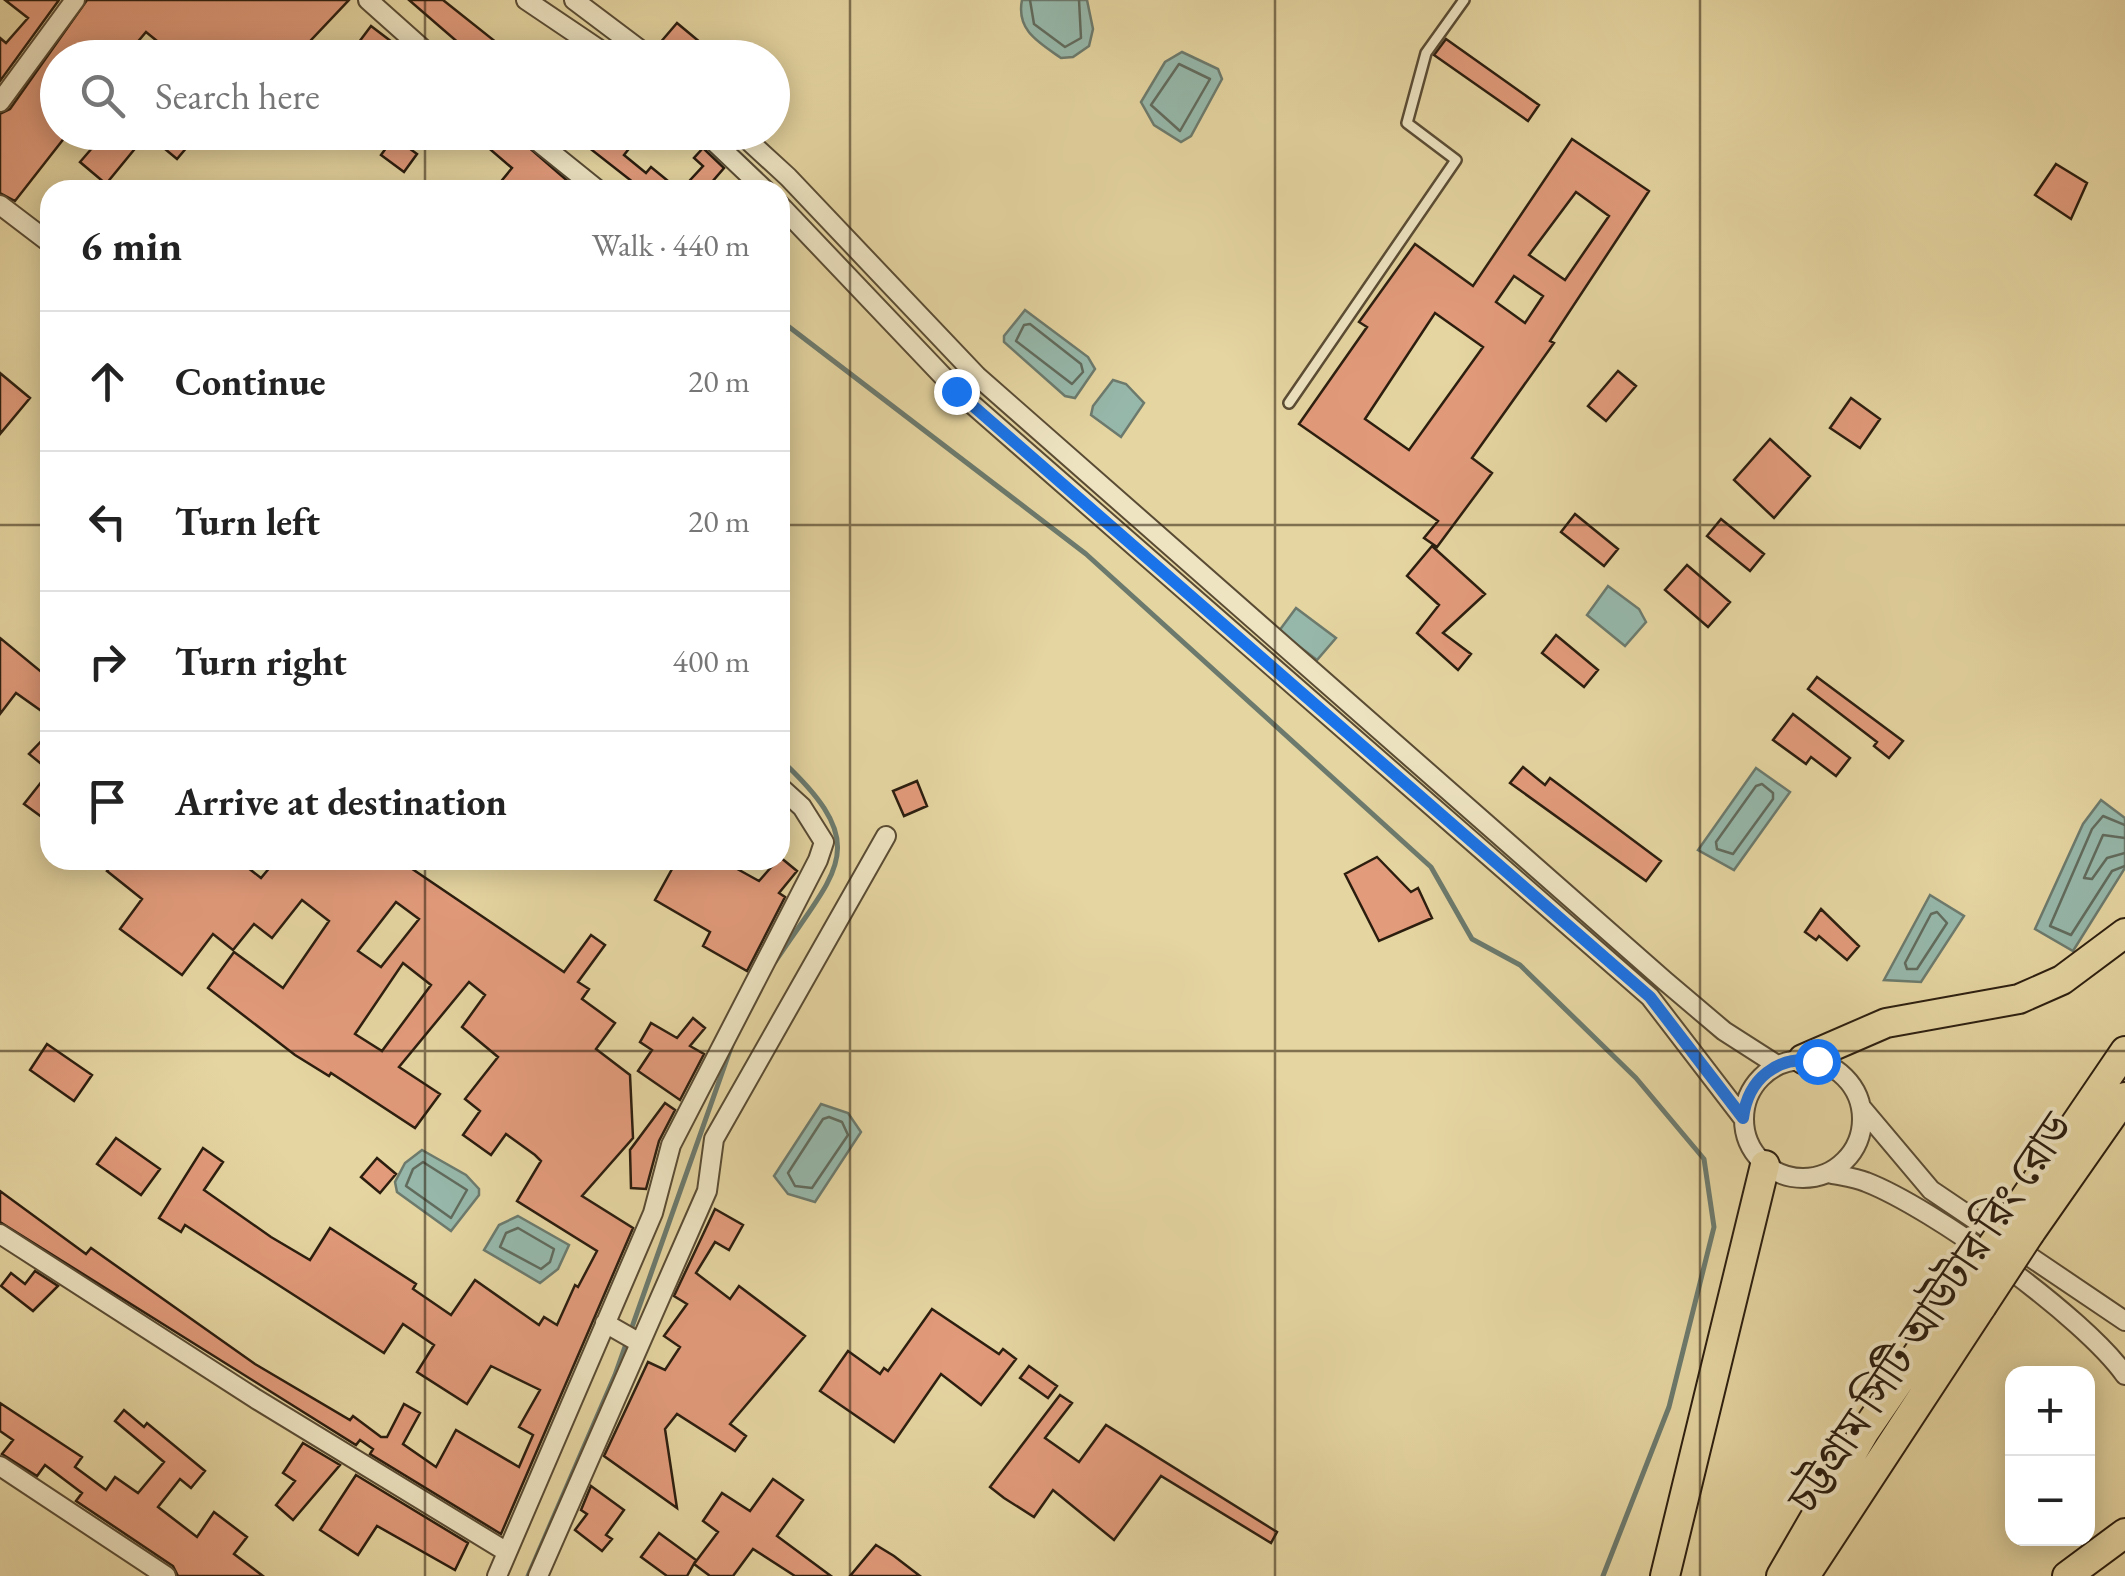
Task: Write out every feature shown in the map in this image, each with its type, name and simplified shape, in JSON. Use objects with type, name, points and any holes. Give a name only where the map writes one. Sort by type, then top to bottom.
[{"type":"main road","points":[[1790,1062],[1886,1023],[2019,998],[2062,980],[2125,933]]},
{"type":"main road","points":[[1781,1576],[1865,1431],[1971,1299],[2021,1225],[2125,1051]]},
{"type":"main road","name":"চট্টগ্রাম সিটি আউটার রিং রোড","points":[[2021,1225],[2125,1097]]},
{"type":"main road","points":[[1666,1576],[1765,1165]]},
{"type":"main road","name":"চট্টগ্রাম সিটি আউটার রিং রোড","points":[[1806,1576],[1971,1299]]},
{"type":"main road","points":[[2068,1576],[2125,1533]]},
{"type":"street","points":[[46,40],[75,0]]},
{"type":"street","points":[[368,0],[413,40]]},
{"type":"street","points":[[526,0],[585,40]]},
{"type":"street","points":[[574,0],[627,40]]},
{"type":"street","points":[[0,102],[40,48]]},
{"type":"street","points":[[548,150],[586,180]]},
{"type":"street","points":[[723,150],[755,180]]},
{"type":"street","points":[[759,150],[977,376],[1665,982],[1724,1031],[1790,1062],[1840,1073],[1861,1106],[1931,1190],[2125,1322]]},
{"type":"street","points":[[0,205],[40,236]]},
{"type":"street","points":[[790,216],[956,391],[1650,997],[1743,1118],[1749,1144],[1765,1165],[1802,1179],[1828,1173],[1865,1182],[1910,1204],[2026,1283],[2088,1332],[2125,1375]]},
{"type":"street","points":[[497,1576],[653,1214],[671,1145],[818,860],[824,842],[802,807],[790,796]]},
{"type":"street","points":[[538,1576],[707,1190],[714,1139],[886,836]]},
{"type":"street","points":[[1743,1118],[1749,1092],[1790,1062]]},
{"type":"street","points":[[1828,1173],[1856,1146],[1861,1106]]},
{"type":"street","points":[[0,1234],[240,1389],[507,1552]]},
{"type":"street","points":[[605,1323],[640,1343]]},
{"type":"street","points":[[0,1466],[166,1576]]},
{"type":"lane","points":[[1288,403],[1456,160],[1407,123],[1426,53],[1464,0]]},
{"type":"water","points":[[1022,0],[1087,0],[1093,29],[1089,46],[1073,57],[1061,58],[1037,41],[1026,27]]},
{"type":"water","points":[[1182,52],[1218,69],[1222,79],[1191,136],[1181,142],[1154,125],[1141,102],[1165,62]]},
{"type":"water","points":[[1025,310],[1088,357],[1095,369],[1075,398],[1065,396],[1004,342],[1004,336]]},
{"type":"water","points":[[1113,380],[1126,384],[1144,403],[1121,437],[1091,415],[1093,406]]},
{"type":"water","points":[[1608,586],[1639,609],[1646,622],[1625,646],[1587,615]]},
{"type":"water","points":[[1296,608],[1336,638],[1317,660],[1279,631]]},
{"type":"water","points":[[1756,768],[1790,792],[1734,870],[1698,850]]},
{"type":"water","points":[[2101,800],[2125,818],[2125,868],[2073,951],[2035,929],[2083,824]]},
{"type":"water","points":[[1930,895],[1964,916],[1921,982],[1884,980]]},
{"type":"water","points":[[821,1104],[848,1113],[861,1132],[815,1202],[788,1194],[774,1176]]},
{"type":"water","points":[[422,1150],[466,1175],[479,1189],[479,1195],[451,1231],[397,1192],[395,1182],[405,1163]]},
{"type":"water","points":[[518,1216],[569,1245],[558,1269],[540,1283],[484,1250],[499,1225]]},
{"type":"building","points":[[5,0],[59,0],[0,81],[0,38],[6,43],[28,18]]},
{"type":"building","points":[[87,0],[349,0],[311,40],[156,40],[146,32],[139,40],[59,40]]},
{"type":"building","points":[[409,0],[443,0],[493,40],[455,40]]},
{"type":"building","points":[[677,23],[697,40],[662,40]]},
{"type":"building","points":[[371,26],[389,40],[360,40]]},
{"type":"building","points":[[1446,39],[1539,105],[1528,121],[1434,55]]},
{"type":"building","points":[[40,67],[40,150],[55,150],[15,201],[0,193],[0,114],[10,109]]},
{"type":"building","points":[[1572,139],[1649,191],[1550,341],[1554,343],[1472,458],[1492,473],[1437,547],[1424,538],[1438,521],[1299,424],[1367,327],[1359,322],[1415,244],[1473,286]],"holes":[[[1576,192],[1609,216],[1565,280],[1529,255]],[[1514,276],[1543,296],[1525,323],[1496,302]],[[1435,313],[1483,347],[1409,450],[1365,419]]]},
{"type":"building","points":[[90,150],[134,150],[109,180],[101,180],[80,162]]},
{"type":"building","points":[[166,150],[185,150],[177,159]]},
{"type":"building","points":[[385,150],[412,150],[417,154],[404,172],[381,155]]},
{"type":"building","points":[[491,150],[532,150],[566,180],[502,180],[512,168]]},
{"type":"building","points":[[592,150],[628,150],[624,155],[646,173],[651,167],[667,180],[630,180]]},
{"type":"building","points":[[705,150],[724,168],[714,180],[690,180],[703,166],[694,158]]},
{"type":"building","points":[[2056,164],[2087,183],[2071,219],[2035,195]]},
{"type":"building","points":[[1618,371],[1636,386],[1606,421],[1588,406]]},
{"type":"building","points":[[0,373],[30,398],[0,434]]},
{"type":"building","points":[[1851,398],[1880,419],[1860,448],[1830,428]]},
{"type":"building","points":[[1770,439],[1810,476],[1774,518],[1734,480]]},
{"type":"building","points":[[1575,514],[1618,549],[1604,566],[1561,532]]},
{"type":"building","points":[[1721,519],[1764,554],[1750,571],[1707,536]]},
{"type":"building","points":[[1432,546],[1485,594],[1443,633],[1471,654],[1458,670],[1417,633],[1439,605],[1407,576]]},
{"type":"building","points":[[1687,565],[1730,602],[1708,627],[1665,590]]},
{"type":"building","points":[[1556,635],[1598,670],[1584,687],[1542,653]]},
{"type":"building","points":[[0,638],[40,671],[40,710],[16,693],[0,714]]},
{"type":"building","points":[[1817,677],[1903,741],[1889,758],[1874,746],[1877,742],[1808,689]]},
{"type":"building","points":[[1793,714],[1850,758],[1836,776],[1811,757],[1806,764],[1773,740]]},
{"type":"building","points":[[40,742],[40,763],[29,754]]},
{"type":"building","points":[[1523,767],[1545,785],[1550,778],[1661,861],[1646,881],[1510,783]]},
{"type":"building","points":[[917,781],[927,806],[904,816],[893,791]]},
{"type":"building","points":[[40,784],[40,816],[24,804]]},
{"type":"building","points":[[1377,857],[1411,892],[1418,888],[1432,918],[1379,941],[1345,874]]},
{"type":"building","points":[[790,865],[797,871],[779,893],[785,897],[747,971],[703,946],[710,932],[655,900],[672,870],[739,870],[759,881],[769,870],[790,870]]},
{"type":"building","points":[[108,870],[251,870],[261,878],[268,870],[414,870],[564,972],[591,935],[605,945],[578,982],[589,989],[582,999],[615,1023],[596,1049],[630,1075],[633,1138],[582,1196],[633,1228],[501,1534],[370,1454],[373,1449],[360,1440],[356,1445],[0,1222],[0,1191],[86,1254],[91,1248],[255,1364],[350,1420],[353,1416],[381,1437],[387,1437],[404,1404],[420,1413],[403,1444],[436,1467],[456,1430],[519,1467],[533,1435],[519,1427],[540,1390],[491,1366],[467,1404],[417,1372],[434,1345],[403,1324],[384,1353],[185,1225],[181,1232],[159,1218],[203,1148],[223,1162],[204,1190],[310,1260],[330,1228],[416,1284],[413,1289],[451,1315],[475,1280],[539,1325],[544,1317],[557,1325],[575,1285],[578,1287],[597,1251],[517,1201],[541,1161],[535,1155],[506,1134],[491,1155],[463,1135],[480,1111],[465,1099],[498,1057],[462,1027],[485,995],[469,982],[399,1067],[440,1094],[415,1128],[331,1073],[329,1076],[295,1055],[208,988],[234,952],[283,988],[329,921],[302,900],[272,938],[254,924],[233,950],[213,934],[182,975],[120,929],[142,899]],"holes":[[[396,902],[419,919],[381,967],[358,951]],[[403,963],[431,985],[382,1051],[355,1034]]]},
{"type":"building","points":[[1821,909],[1859,946],[1847,960],[1819,936],[1816,940],[1805,932]]},
{"type":"building","points":[[693,1018],[705,1028],[690,1046],[704,1054],[680,1100],[638,1071],[652,1050],[640,1042],[651,1023],[677,1038]]},
{"type":"building","points":[[47,1044],[92,1075],[74,1101],[30,1070]]},
{"type":"building","points":[[665,1103],[675,1110],[659,1141],[646,1189],[631,1188],[630,1150]]},
{"type":"building","points":[[116,1138],[160,1169],[141,1195],[97,1164]]},
{"type":"building","points":[[377,1158],[396,1174],[380,1193],[361,1177]]},
{"type":"building","points":[[715,1209],[743,1225],[729,1250],[715,1242],[696,1273],[730,1299],[739,1286],[805,1336],[730,1424],[746,1436],[735,1451],[677,1414],[665,1429],[677,1508],[604,1456],[648,1362],[665,1370],[680,1347],[664,1336],[687,1304],[674,1296]]},
{"type":"building","points":[[35,1271],[58,1286],[33,1311],[1,1286],[11,1273],[25,1284]]},
{"type":"building","points":[[932,1309],[999,1354],[1003,1349],[1016,1359],[981,1405],[941,1374],[894,1442],[820,1391],[848,1351],[880,1374],[884,1368],[888,1371]]},
{"type":"building","points":[[1029,1366],[1057,1386],[1048,1398],[1020,1378]]},
{"type":"building","points":[[1060,1395],[1072,1403],[1045,1438],[1079,1462],[1106,1425],[1277,1532],[1271,1543],[1161,1476],[1114,1540],[1053,1490],[1034,1517],[1004,1498],[990,1487]]},
{"type":"building","points":[[0,1403],[82,1457],[75,1467],[106,1490],[115,1477],[138,1493],[164,1462],[115,1421],[124,1410],[144,1427],[147,1423],[205,1471],[191,1488],[180,1479],[158,1507],[197,1537],[214,1512],[247,1537],[234,1554],[263,1576],[178,1576],[173,1566],[76,1501],[82,1493],[45,1465],[37,1476],[2,1454],[13,1440],[0,1431]]},
{"type":"building","points":[[303,1443],[340,1465],[293,1520],[276,1505],[295,1481],[283,1473]]},
{"type":"building","points":[[356,1475],[468,1543],[455,1570],[377,1526],[358,1555],[320,1530]]},
{"type":"building","points":[[773,1479],[803,1500],[777,1536],[831,1576],[795,1576],[753,1549],[733,1576],[710,1576],[694,1564],[718,1532],[703,1521],[722,1493],[750,1511]]},
{"type":"building","points":[[591,1486],[624,1510],[606,1535],[612,1539],[602,1551],[575,1530],[587,1514],[581,1510]]},
{"type":"building","points":[[659,1533],[696,1560],[687,1576],[667,1576],[641,1557]]},
{"type":"building","points":[[876,1545],[894,1556],[920,1576],[850,1576]]},
{"type":"waterway","points":[[790,328],[1086,554],[1431,867],[1472,939],[1520,965],[1636,1078],[1704,1159],[1714,1227],[1669,1407],[1603,1576]]},
{"type":"waterway","points":[[775,962],[815,904],[836,859],[837,838],[828,815],[790,769]]},
{"type":"waterway","points":[[528,1576],[615,1375],[733,1042]]},
{"type":"route","points":[[956,391],[1650,997],[1743,1118],[1749,1092],[1766,1072],[1790,1061],[1817,1061]]}]
